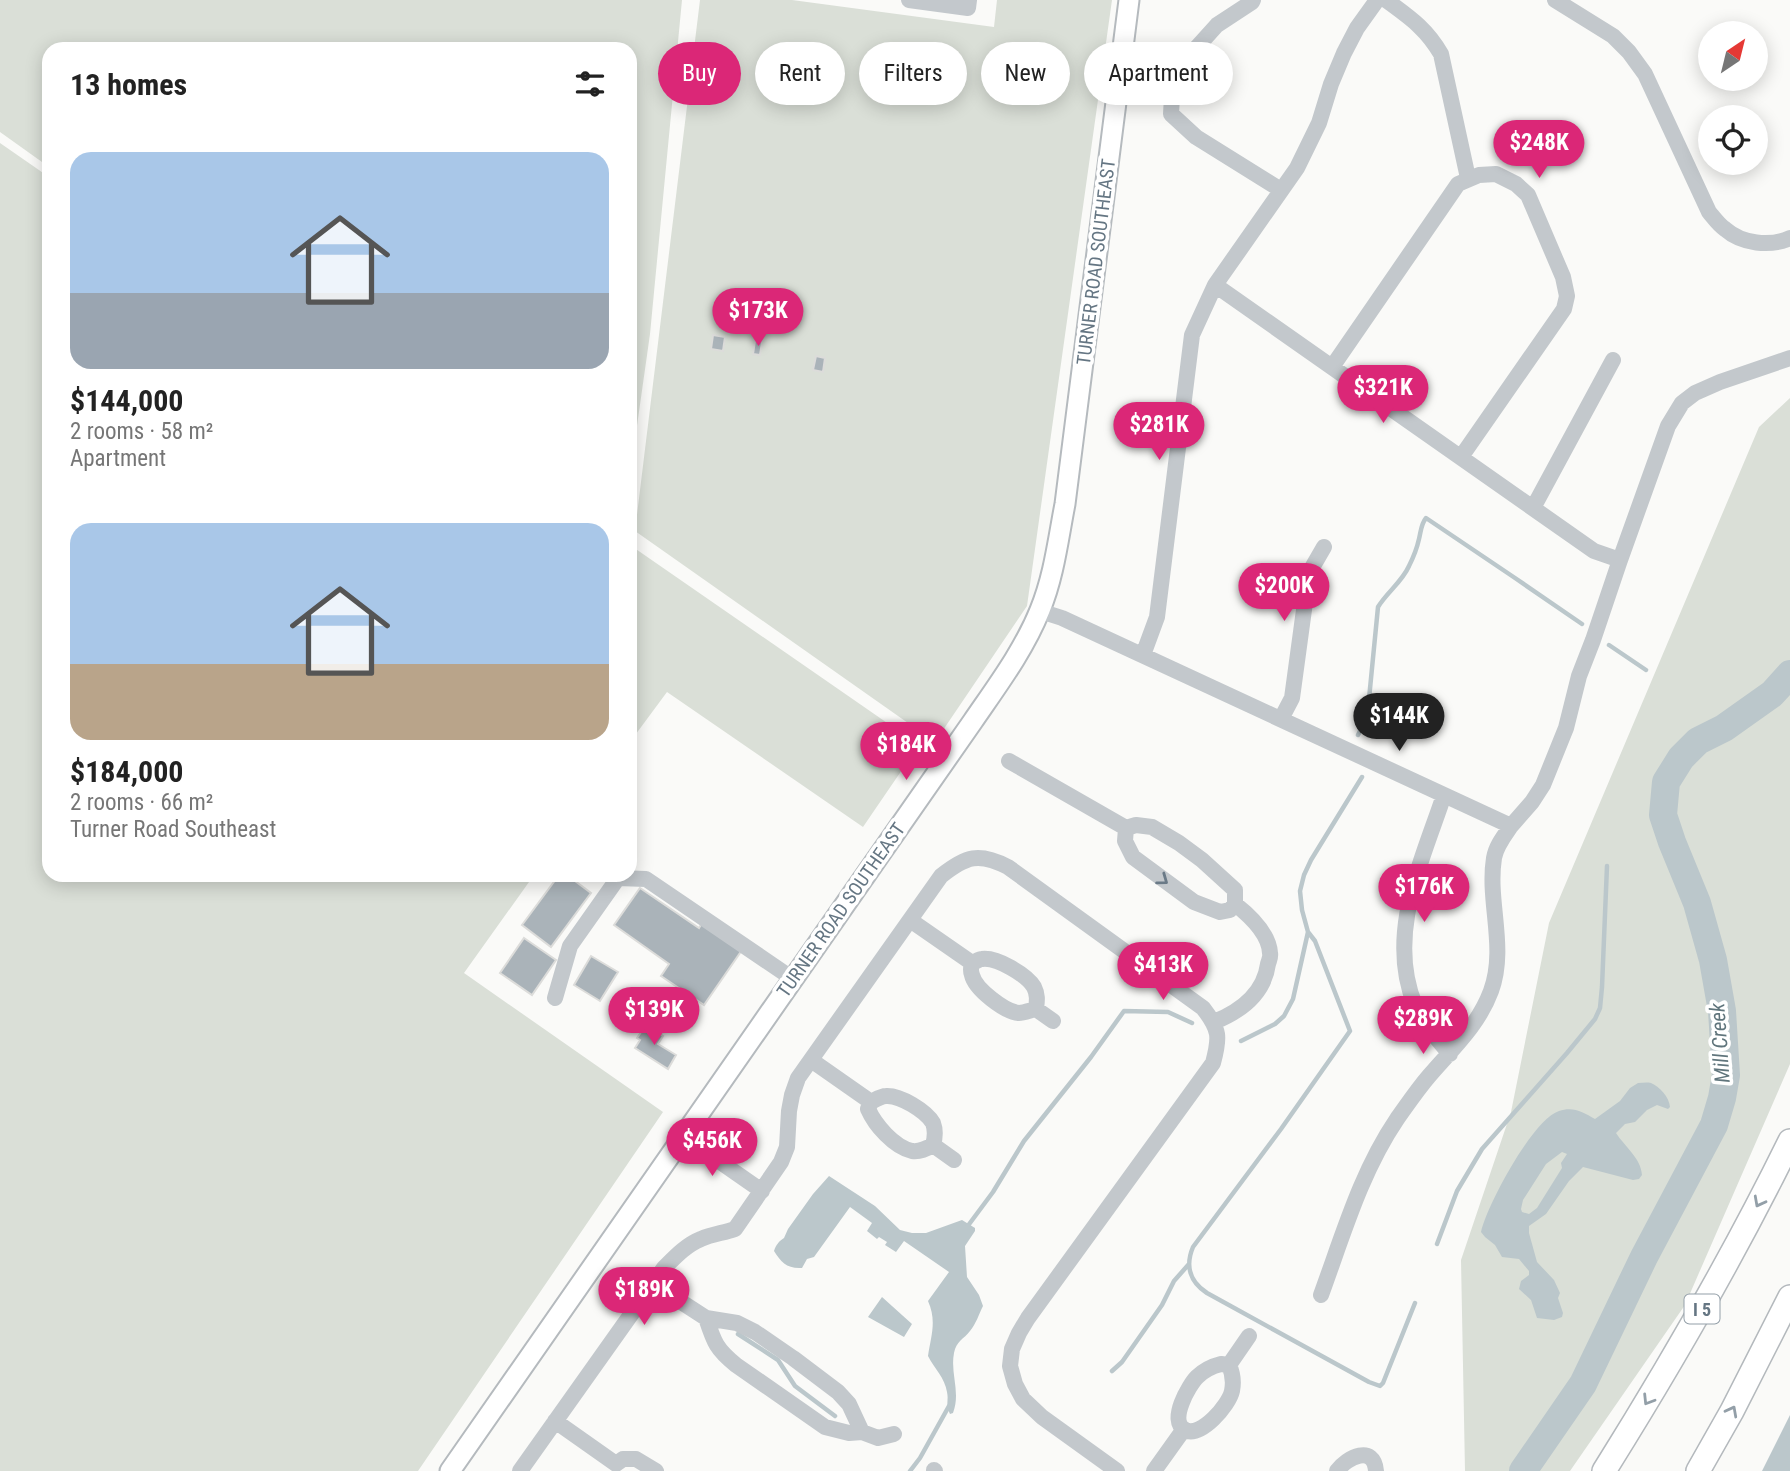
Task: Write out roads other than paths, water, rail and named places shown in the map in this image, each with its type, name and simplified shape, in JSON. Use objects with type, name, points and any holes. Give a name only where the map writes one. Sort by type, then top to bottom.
[{"type":"highway","name":"I 5","points":[[1604,1471],[1660,1382],[1790,1141]]},
{"type":"highway","points":[[1698,1471],[1790,1297]]},
{"type":"main road","name":"TURNER ROAD SOUTHEAST","points":[[450,1471],[988,699],[1027,638],[1040,611],[1049,585],[1065,504],[1129,0]]},
{"type":"street","points":[[909,0],[968,8],[969,0]]},
{"type":"street","points":[[1253,0],[1217,25],[1173,79],[1171,114],[1196,137],[1281,190]]},
{"type":"street","points":[[1143,655],[1157,617],[1192,335],[1215,285],[1297,168],[1319,123],[1331,83],[1344,53],[1357,28],[1377,0]]},
{"type":"street","points":[[1386,0],[1417,23],[1433,39],[1441,54],[1468,178]]},
{"type":"street","points":[[1555,0],[1613,36],[1629,52],[1645,74],[1709,212],[1724,229],[1740,239],[1758,243],[1779,243],[1790,239]]},
{"type":"street","points":[[1332,367],[1458,184],[1479,175],[1496,174],[1516,184],[1528,195],[1563,277],[1567,296],[1564,309],[1461,457]]},
{"type":"street","points":[[1215,285],[1594,551],[1620,560]]},
{"type":"street","points":[[1321,1295],[1367,1172],[1380,1147],[1415,1094],[1473,1026],[1492,988],[1498,939],[1494,856],[1500,841],[1532,802],[1542,785],[1561,740],[1580,676],[1668,426],[1682,403],[1695,393],[1790,358]]},
{"type":"street","points":[[1533,508],[1613,360]]},
{"type":"street","points":[[1281,719],[1292,698],[1309,573],[1324,547]]},
{"type":"street","points":[[1040,611],[1062,618],[1511,826]]},
{"type":"street","points":[[1009,761],[1126,828],[1136,825],[1152,827],[1179,843],[1235,890],[1235,904],[1230,910],[1220,912],[1194,902],[1133,857],[1125,841],[1126,828]]},
{"type":"street","points":[[1444,794],[1408,906],[1404,935],[1408,985],[1416,1007],[1430,1031],[1450,1054]]},
{"type":"street","points":[[520,1471],[652,1283],[681,1250],[701,1239],[734,1228],[762,1191],[781,1162],[787,1147],[789,1111],[798,1078],[941,876],[954,865],[973,858],[991,858],[1008,867],[1203,1008],[1214,1022],[1218,1035],[1213,1063],[1028,1318],[1012,1349],[1010,1366],[1023,1399],[1042,1417],[1117,1471]]},
{"type":"street","points":[[637,879],[646,880],[793,979]]},
{"type":"street","points":[[555,998],[570,946],[615,882]]},
{"type":"street","points":[[1214,1022],[1233,1014],[1258,993],[1267,974],[1270,952],[1262,931],[1246,912],[1235,904]]},
{"type":"street","points":[[910,920],[972,963]]},
{"type":"street","points":[[972,963],[981,959],[996,960],[1015,970],[1033,986],[1037,999],[1036,1009]]},
{"type":"street","points":[[972,963],[974,981],[989,997],[1007,1010],[1020,1013],[1036,1009],[1053,1021]]},
{"type":"street","points":[[811,1060],[871,1102]]},
{"type":"street","points":[[885,1095],[918,1108],[932,1122],[936,1136],[933,1145],[924,1150],[912,1151],[898,1143],[872,1120],[868,1110],[871,1102],[885,1095]]},
{"type":"street","points":[[683,1136],[762,1191]]},
{"type":"street","points":[[933,1145],[954,1160]]},
{"type":"street","points":[[652,1283],[706,1318],[737,1323],[793,1358],[838,1392],[849,1404],[862,1432]]},
{"type":"street","points":[[706,1318],[715,1344],[722,1354],[825,1427],[849,1433],[862,1432],[878,1438],[894,1434]]},
{"type":"street","points":[[1229,1365],[1249,1336]]},
{"type":"street","points":[[1229,1365],[1233,1382],[1231,1394],[1224,1407],[1215,1418],[1199,1429],[1184,1429],[1180,1424],[1179,1414],[1190,1386],[1198,1376],[1213,1366],[1229,1365]]},
{"type":"street","points":[[555,1422],[616,1464],[623,1458],[636,1459],[656,1471]]},
{"type":"street","points":[[1154,1471],[1184,1429]]},
{"type":"street","points":[[1336,1471],[1354,1457],[1364,1455],[1375,1461],[1376,1471]]},
{"type":"waterway","points":[[1358,735],[1368,709],[1378,607],[1406,572],[1426,518],[1582,624]]},
{"type":"waterway","points":[[1609,645],[1646,670]]},
{"type":"waterway","name":"Mill Creek","points":[[1523,1471],[1583,1384],[1644,1257],[1714,1125],[1722,1098],[1726,1075],[1722,1011],[1713,960],[1697,903],[1663,815],[1666,782],[1681,758],[1698,741],[1724,728],[1772,694],[1790,674]]},
{"type":"waterway","points":[[1241,1041],[1275,1024],[1284,1016],[1293,999],[1308,932],[1300,891],[1304,875],[1362,777]]},
{"type":"waterway","points":[[1437,1244],[1457,1191],[1482,1149],[1567,1053],[1595,1019],[1600,1008],[1607,866]]},
{"type":"waterway","points":[[1308,932],[1315,941],[1350,1031],[1193,1247],[1189,1267],[1193,1279],[1207,1293],[1380,1386],[1415,1303]]},
{"type":"waterway","points":[[967,1227],[993,1192],[1024,1141],[1124,1011],[1168,1012],[1192,1023]]},
{"type":"waterway","points":[[1112,1371],[1122,1362],[1162,1305],[1174,1281],[1189,1264]]},
{"type":"waterway","points":[[738,1334],[778,1360],[795,1386],[835,1416]]},
{"type":"waterway","points":[[910,1471],[949,1406]]}]
